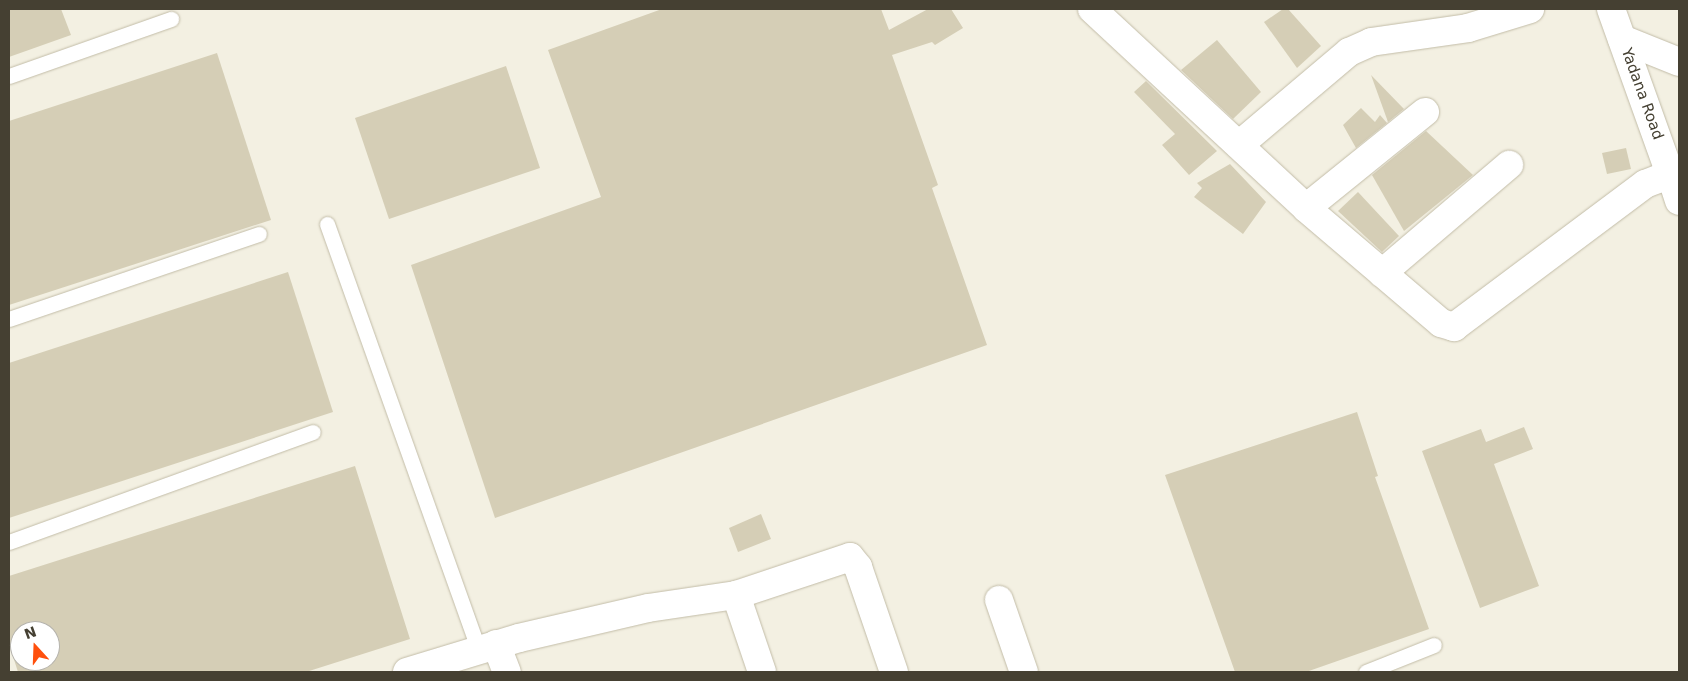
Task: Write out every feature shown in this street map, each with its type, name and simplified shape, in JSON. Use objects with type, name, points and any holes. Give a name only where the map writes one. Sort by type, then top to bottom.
[{"type":"street","points":[[1239,145],[1349,52],[1370,42],[1468,28],[1530,9]]},
{"type":"street","name":"Yadana Road","points":[[1612,9],[1676,190]]},
{"type":"street","points":[[1095,10],[1306,208],[1441,323],[1454,328],[1645,184],[1661,178],[1676,190]]},
{"type":"street","points":[[1622,40],[1679,62]]},
{"type":"street","points":[[1306,208],[1425,112]]},
{"type":"street","points":[[1382,273],[1509,165]]},
{"type":"street","points":[[407,672],[487,646],[648,608],[736,595],[850,557],[858,566],[894,672]]},
{"type":"street","points":[[736,595],[762,672]]},
{"type":"street","points":[[1000,600],[1024,672]]},
{"type":"street","points":[[487,646],[507,672]]},
{"type":"lane","points":[[9,76],[171,19]]},
{"type":"lane","points":[[327,224],[487,646]]},
{"type":"lane","points":[[9,319],[259,234]]},
{"type":"lane","points":[[9,542],[313,432]]},
{"type":"lane","points":[[1366,672],[1434,645]]},
{"type":"building","points":[[9,9],[61,9],[71,35],[9,57]]},
{"type":"building","points":[[662,9],[881,9],[889,30],[928,9],[951,9],[963,28],[935,45],[932,42],[892,55],[938,185],[932,188],[987,345],[495,518],[411,265],[601,197],[548,50]]},
{"type":"building","points":[[1283,9],[1288,9],[1321,46],[1297,68],[1264,22]]},
{"type":"building","points":[[1217,40],[1261,92],[1233,119],[1181,70]]},
{"type":"building","points":[[217,53],[271,220],[9,305],[9,121]]},
{"type":"building","points":[[506,66],[540,168],[389,219],[355,118]]},
{"type":"building","points":[[1371,75],[1404,109],[1388,122]]},
{"type":"building","points":[[1146,81],[1217,151],[1189,175],[1162,145],[1175,134],[1134,92]]},
{"type":"building","points":[[1361,108],[1375,122],[1380,115],[1387,123],[1356,148],[1343,125]]},
{"type":"building","points":[[1426,131],[1473,175],[1404,231],[1372,175]]},
{"type":"building","points":[[1626,148],[1631,169],[1607,174],[1602,153]]},
{"type":"building","points":[[1230,164],[1266,202],[1243,234],[1194,197],[1202,188],[1197,183]]},
{"type":"building","points":[[1358,192],[1399,236],[1382,252],[1338,211]]},
{"type":"building","points":[[288,272],[333,412],[9,518],[9,363]]},
{"type":"building","points":[[1357,412],[1378,476],[1375,477],[1429,629],[1306,672],[1235,672],[1165,475]]},
{"type":"building","points":[[1524,427],[1533,449],[1494,464],[1539,586],[1480,608],[1422,451],[1481,429],[1486,442]]},
{"type":"building","points":[[355,466],[410,639],[306,672],[18,672],[60,671],[60,621],[10,621],[10,647],[9,576]]},
{"type":"building","points":[[761,514],[771,539],[738,552],[729,528]]}]
